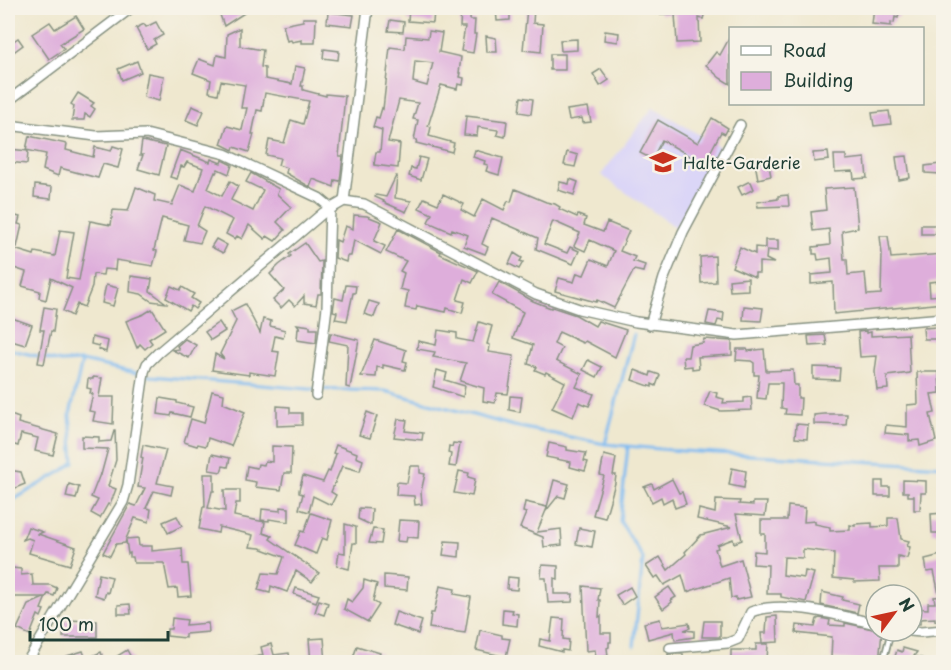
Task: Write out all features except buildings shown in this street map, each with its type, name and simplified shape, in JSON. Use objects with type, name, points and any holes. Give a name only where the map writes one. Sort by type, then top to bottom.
[{"type":"street","points":[[8,102],[130,8]]},
{"type":"street","points":[[344,201],[368,8]]},
{"type":"street","points":[[8,125],[96,136],[146,134],[225,154],[319,198],[330,207]]},
{"type":"street","points":[[650,325],[664,278],[683,232],[741,125]]},
{"type":"street","points":[[27,663],[123,502],[128,485],[142,384],[147,364],[330,207],[344,201],[364,204],[537,294],[579,309],[650,325],[737,335],[944,318]]},
{"type":"street","points":[[317,390],[327,307],[330,207]]},
{"type":"street","points":[[670,648],[728,643],[738,639],[751,612],[759,608],[793,607],[864,622]]},
{"type":"street","points":[[924,632],[944,630]]},
{"type":"lane","points":[[883,663],[888,643]]},
{"type":"shaded area","name":"Halte-Garderie","points":[[653,107],[723,149],[678,229],[601,175]]},
{"type":"waterway","points":[[605,444],[634,334]]},
{"type":"waterway","points":[[8,349],[61,362],[82,361]]},
{"type":"waterway","points":[[8,503],[74,462],[70,415],[82,361],[150,376],[309,389],[385,391],[514,426],[605,444],[682,451],[944,466]]},
{"type":"waterway","points":[[628,446],[620,521],[643,558],[634,646]]},
{"type":"place","name":"Halte-Garderie","points":[[663,162]]}]
